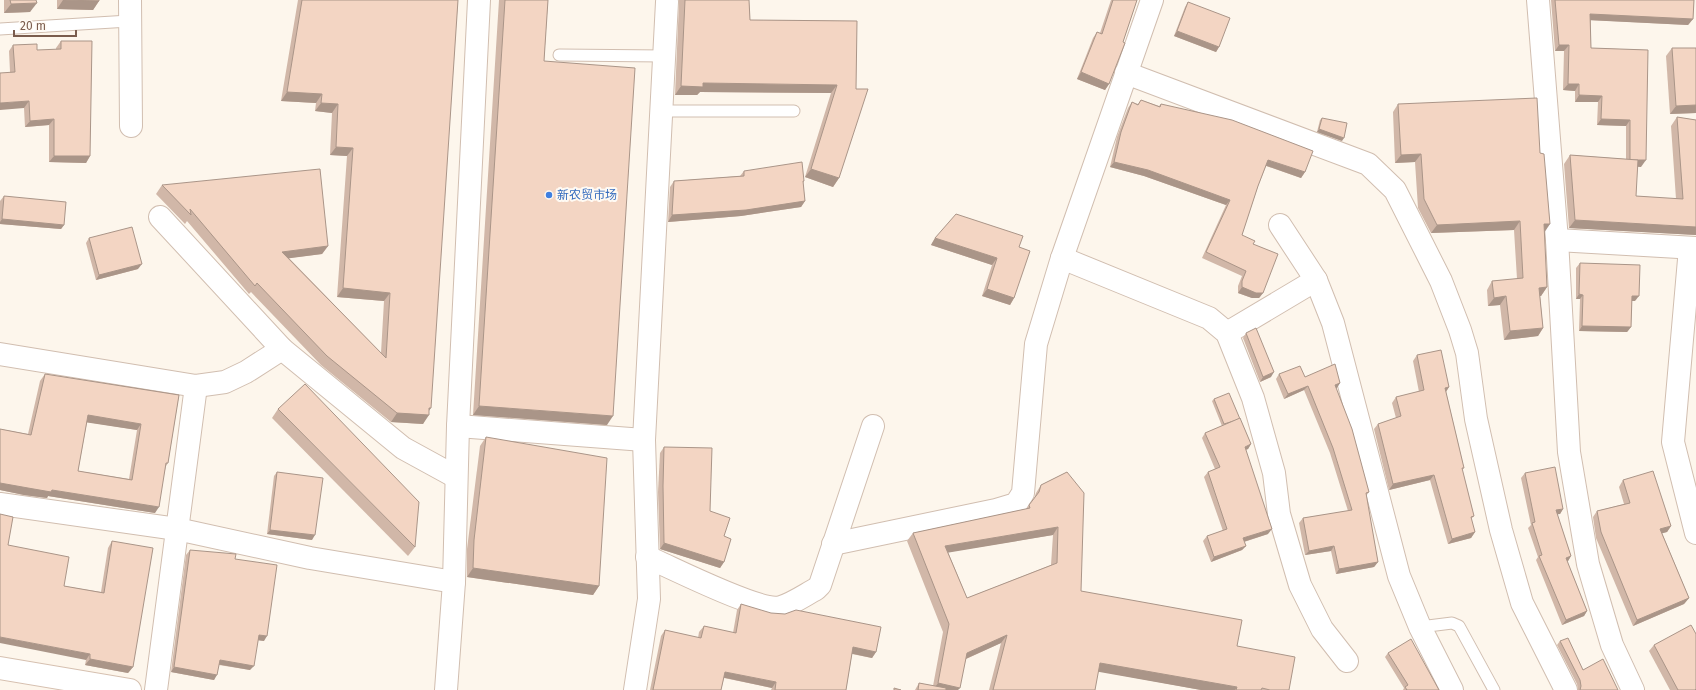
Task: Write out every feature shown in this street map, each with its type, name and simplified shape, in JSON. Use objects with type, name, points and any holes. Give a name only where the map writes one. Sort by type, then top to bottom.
[{"type":"street","points":[[446,690],[454,582],[458,426],[479,0]]},
{"type":"street","points":[[833,544],[996,510],[1016,504],[1023,493],[1036,344],[1062,258],[1152,0]]},
{"type":"street","points":[[1538,0],[1557,240],[1569,452],[1588,564],[1612,645],[1633,690]]},
{"type":"street","points":[[635,690],[649,599],[644,440],[667,2]]},
{"type":"street","points":[[130,10],[131,126]]},
{"type":"street","points":[[1126,73],[1368,164],[1395,190],[1441,281],[1460,330],[1467,353],[1476,419],[1503,537],[1522,602],[1566,690]]},
{"type":"street","points":[[160,217],[282,349],[403,448],[456,477]]},
{"type":"street","points":[[1280,225],[1316,280],[1333,323],[1399,576],[1420,627],[1452,690]]},
{"type":"street","points":[[1557,240],[1693,248],[1674,442],[1696,533]]},
{"type":"street","points":[[1062,258],[1209,318],[1227,333],[1253,398],[1274,473],[1279,514],[1300,585],[1322,629],[1348,661]]},
{"type":"street","points":[[1227,333],[1316,280]]},
{"type":"street","points":[[0,354],[196,386],[225,382],[246,372],[282,349]]},
{"type":"street","points":[[156,690],[196,386]]},
{"type":"street","points":[[458,426],[644,440]]},
{"type":"street","points":[[647,557],[744,600],[771,608],[781,607],[816,589],[820,585],[873,426]]},
{"type":"street","points":[[0,504],[177,530],[310,558],[454,582]]},
{"type":"street","points":[[0,668],[130,690]]},
{"type":"lane","points":[[0,29],[130,10]]},
{"type":"lane","points":[[559,55],[664,56]]},
{"type":"lane","points":[[661,111],[794,111]]},
{"type":"lane","points":[[1420,627],[1452,623],[1459,626],[1494,690]]},
{"type":"building","points":[[10,0],[36,0],[37,3],[11,4]]},
{"type":"building","points":[[63,0],[99,0],[99,1]]},
{"type":"building","points":[[302,0],[458,0],[431,408],[429,408],[429,415],[397,413],[327,356],[257,283],[255,286],[190,209],[191,215],[162,185],[320,169],[328,246],[282,252],[386,358],[390,293],[343,288],[353,148],[336,147],[338,104],[321,103],[322,94],[287,92]]},
{"type":"building","points":[[505,0],[548,0],[544,61],[635,68],[613,416],[479,406]]},
{"type":"building","points":[[685,0],[749,0],[750,20],[857,21],[856,89],[868,89],[839,178],[811,169],[837,85],[703,83],[703,87],[681,86]]},
{"type":"building","points":[[1113,0],[1137,0],[1123,42],[1125,43],[1109,84],[1081,72],[1097,32],[1102,34]]},
{"type":"building","points":[[1555,0],[1694,0],[1693,19],[1590,14],[1591,48],[1648,50],[1646,160],[1630,160],[1630,120],[1601,119],[1602,96],[1579,95],[1579,84],[1568,84],[1569,45],[1559,45]]},
{"type":"building","points":[[1188,2],[1230,18],[1219,47],[1177,31]]},
{"type":"building","points":[[61,41],[92,41],[90,156],[54,156],[54,119],[30,121],[29,101],[0,103],[0,73],[15,72],[13,45],[37,44],[37,50],[61,49]]},
{"type":"building","points":[[1672,48],[1696,48],[1696,105],[1676,106]]},
{"type":"building","points":[[1537,98],[1540,153],[1544,154],[1550,224],[1544,224],[1547,287],[1539,288],[1543,328],[1510,331],[1506,296],[1494,298],[1492,281],[1523,278],[1520,221],[1437,225],[1424,199],[1421,154],[1401,155],[1398,104]]},
{"type":"building","points":[[1141,100],[1160,107],[1161,104],[1232,120],[1313,151],[1305,172],[1268,160],[1258,186],[1242,235],[1255,241],[1253,244],[1278,254],[1263,293],[1256,293],[1242,287],[1242,281],[1246,271],[1206,252],[1230,200],[1148,170],[1114,162],[1121,132],[1132,102],[1138,105]]},
{"type":"building","points":[[1677,117],[1696,120],[1696,227],[1575,220],[1570,155],[1638,160],[1636,196],[1683,199]]},
{"type":"building","points":[[1322,118],[1347,123],[1344,138],[1319,129]]},
{"type":"building","points":[[802,162],[805,201],[746,210],[672,215],[674,181],[744,176],[744,171]]},
{"type":"building","points":[[4,196],[66,202],[64,225],[2,219]]},
{"type":"building","points":[[956,214],[1023,236],[1019,247],[1030,251],[1014,298],[987,289],[997,258],[935,238]]},
{"type":"building","points":[[132,227],[142,264],[99,275],[89,238]]},
{"type":"building","points":[[1580,263],[1640,265],[1639,296],[1632,296],[1631,327],[1582,326],[1583,295],[1579,294]]},
{"type":"building","points":[[1256,328],[1274,372],[1263,377],[1246,333]]},
{"type":"building","points":[[1441,350],[1449,387],[1445,388],[1474,516],[1471,517],[1475,532],[1452,539],[1434,475],[1393,484],[1378,424],[1401,416],[1396,397],[1424,390],[1417,355]]},
{"type":"building","points":[[1335,364],[1340,383],[1335,385],[1352,429],[1369,492],[1366,493],[1378,562],[1339,569],[1334,546],[1309,551],[1303,518],[1352,510],[1333,448],[1308,386],[1288,394],[1279,374],[1300,366],[1305,377]]},
{"type":"building","points":[[45,374],[179,395],[159,507],[52,490],[51,492],[0,483],[0,429],[31,435]],"holes":[[[88,415],[141,424],[132,480],[78,471]]]},
{"type":"building","points":[[305,384],[419,502],[415,547],[278,409]]},
{"type":"building","points":[[1229,393],[1240,419],[1224,424],[1214,399]]},
{"type":"building","points":[[1240,418],[1251,444],[1245,447],[1272,529],[1243,538],[1246,546],[1214,557],[1207,536],[1227,529],[1208,472],[1220,467],[1205,433]]},
{"type":"building","points":[[486,437],[607,458],[599,586],[473,568],[474,540]]},
{"type":"building","points":[[664,447],[712,448],[710,511],[730,518],[724,536],[731,539],[724,562],[664,543]]},
{"type":"building","points":[[1555,467],[1563,509],[1556,510],[1571,556],[1566,558],[1587,611],[1566,620],[1539,556],[1542,555],[1532,523],[1535,522],[1525,473]]},
{"type":"building","points":[[1653,471],[1671,526],[1660,529],[1689,598],[1637,620],[1601,532],[1597,511],[1630,503],[1623,480]]},
{"type":"building","points":[[277,472],[323,478],[315,535],[270,530]]},
{"type":"building","points":[[1067,472],[1084,493],[1081,591],[1242,620],[1237,646],[1295,657],[1289,690],[1270,690],[1262,688],[1261,690],[1236,690],[1237,687],[1100,663],[1095,690],[993,690],[1007,635],[967,653],[960,688],[938,683],[949,624],[913,533],[1030,508],[1029,505],[1039,492],[1041,485]],"holes":[[[1058,527],[1057,563],[967,598],[945,546]]]},
{"type":"building","points":[[0,514],[13,517],[8,545],[69,557],[64,586],[104,593],[112,541],[153,548],[133,667],[90,659],[90,654],[0,637]]},
{"type":"building","points":[[190,550],[236,554],[235,559],[277,565],[267,636],[259,635],[254,666],[220,660],[217,675],[174,667]]},
{"type":"building","points":[[741,604],[771,613],[785,614],[796,610],[881,627],[876,652],[853,647],[846,690],[775,690],[776,682],[725,672],[721,690],[653,690],[665,630],[701,638],[704,626],[736,633]]},
{"type":"building","points":[[1691,625],[1696,634],[1696,689],[1678,690],[1654,645]]},
{"type":"building","points":[[1568,638],[1583,670],[1603,659],[1618,690],[1580,690],[1580,680],[1560,641]]},
{"type":"building","points":[[1411,639],[1439,690],[1407,690],[1405,687],[1408,685],[1388,653]]},
{"type":"building","points":[[919,683],[946,688],[946,690],[918,690]]},
{"type":"place","name":"新农贸市场","points":[[549,195]]}]
